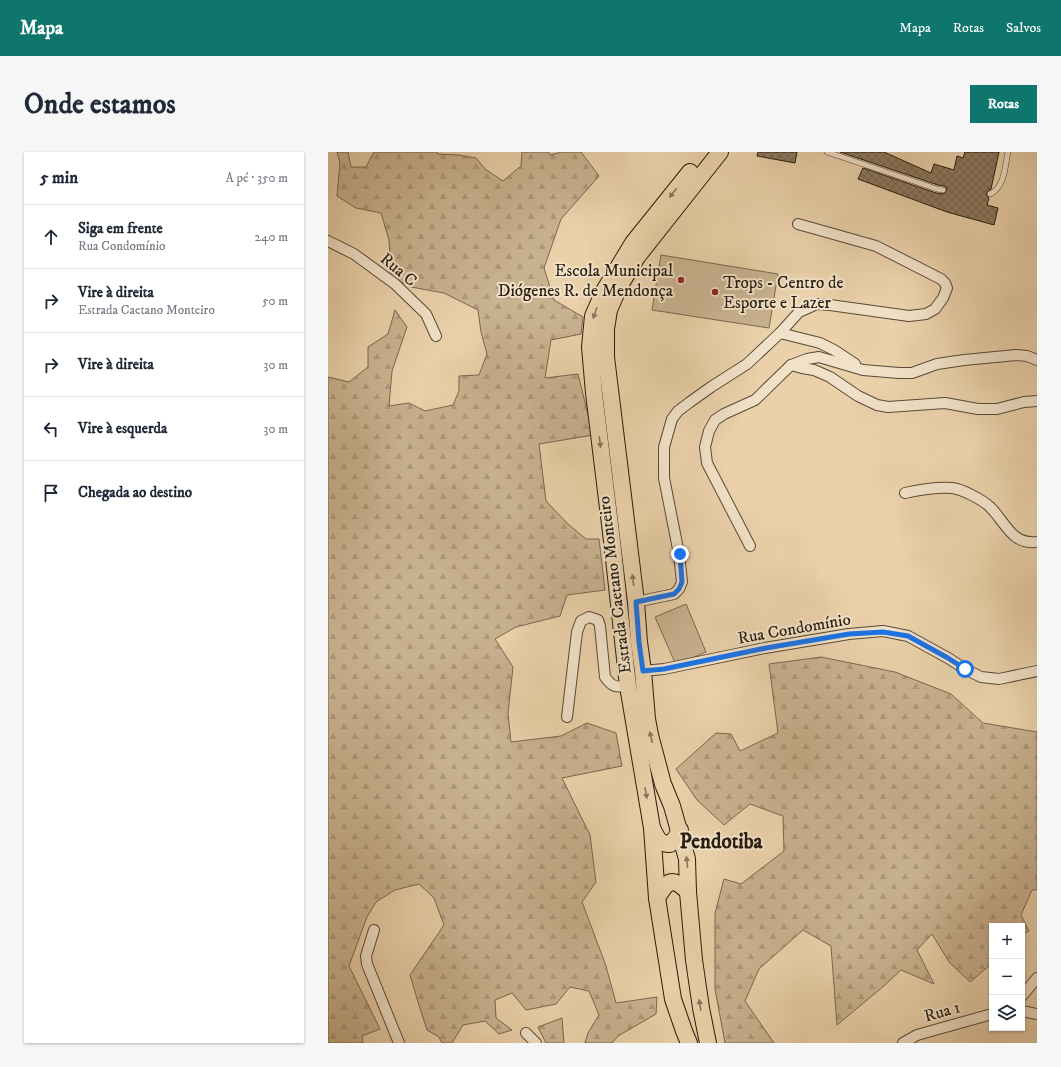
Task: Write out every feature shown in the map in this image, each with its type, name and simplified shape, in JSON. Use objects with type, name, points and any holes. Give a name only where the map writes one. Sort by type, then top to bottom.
[{"type":"main road","name":"Estrada Caetano Monteiro","points":[[689,1043],[673,999],[657,898],[652,828],[628,686],[590,347],[593,316],[604,291],[633,242],[706,152]]},
{"type":"main road","name":"Estrada Caetano Monteiro","points":[[708,1043],[694,960],[688,892],[687,859],[680,830],[663,784],[647,719],[636,602],[606,357],[606,328],[609,310],[619,287],[637,257],[720,152]]},
{"type":"main road","points":[[652,828],[659,840],[664,844],[670,844],[675,840],[680,830]]},
{"type":"main road","points":[[657,898],[663,889],[671,882],[678,883],[688,892]]},
{"type":"street","points":[[636,602],[674,594],[679,589],[682,582],[680,554],[664,478],[664,447],[672,419],[678,411],[711,386],[747,364],[780,333],[798,312],[817,304],[909,316],[926,314],[935,310],[943,298],[947,288],[946,283],[941,279],[876,246],[798,224]]},
{"type":"street","name":"Rua C","points":[[328,241],[354,254],[395,284],[426,314],[436,336]]},
{"type":"street","points":[[780,333],[820,343],[834,350],[863,370]]},
{"type":"street","points":[[750,546],[707,462],[705,447],[709,431],[715,420],[724,414],[755,400],[791,365],[807,359],[819,357],[863,370],[899,373],[912,372],[937,364],[1016,355],[1027,356],[1037,360]]},
{"type":"street","points":[[791,365],[814,370],[830,377],[858,396],[877,405],[888,407],[945,403],[978,409],[997,409],[1024,402],[1037,401]]},
{"type":"street","points":[[905,493],[928,489],[952,488],[971,494],[990,506],[1009,532],[1020,540],[1037,542]]},
{"type":"street","points":[[567,717],[577,632],[581,621],[590,617],[598,620],[600,626],[605,677],[616,687],[628,686]]},
{"type":"street","name":"Rua Condomínio","points":[[643,671],[664,669],[766,648],[849,634],[883,632],[908,636],[981,677],[999,679],[1037,671]]},
{"type":"street","points":[[374,930],[366,956],[367,964],[399,1043]]},
{"type":"street","points":[[1023,995],[1037,978]]},
{"type":"street","points":[[1025,1012],[1037,1014]]},
{"type":"street","name":"Rua 1","points":[[903,1043],[917,1035],[989,1015]]},
{"type":"street","points":[[526,1033],[536,1043]]},
{"type":"lane","points":[[827,152],[937,190],[943,190]]},
{"type":"lane","points":[[990,194],[994,192],[1001,182],[1008,152]]},
{"type":"green space","points":[[337,152],[348,152],[351,167],[366,167],[374,152],[437,152],[438,154],[476,158],[485,169],[503,181],[521,166],[522,152],[548,152],[550,155],[562,152],[581,152],[599,176],[561,219],[544,268],[554,300],[583,317],[581,334],[551,340],[545,378],[578,374],[593,435],[539,444],[546,501],[568,524],[586,539],[599,539],[605,590],[567,595],[560,616],[516,627],[495,639],[513,667],[508,713],[511,742],[561,736],[587,723],[616,733],[622,766],[562,778],[590,835],[596,882],[582,902],[606,966],[616,1003],[657,997],[656,1014],[618,1036],[612,1043],[585,1043],[588,1033],[599,1015],[589,991],[570,987],[556,1004],[526,1010],[512,993],[495,1000],[496,1018],[512,1030],[499,1034],[485,1021],[463,1025],[452,1043],[442,1043],[439,1037],[427,1030],[410,975],[444,925],[434,898],[419,884],[395,890],[376,902],[367,917],[349,966],[380,1029],[362,1036],[363,1043],[328,1043],[328,377],[349,382],[368,367],[368,347],[388,334],[395,310],[407,327],[392,371],[389,406],[409,403],[425,411],[453,405],[459,391],[459,376],[479,375],[487,354],[481,332],[478,310],[444,293],[411,287],[391,277],[389,240],[381,213],[356,208],[337,196],[340,163]]},
{"type":"green space","name":"Trops - Centro de Esporte e Lazer","points":[[661,255],[778,274],[769,328],[652,310]]},
{"type":"green space","points":[[686,604],[706,652],[676,665],[655,617]]},
{"type":"green space","points":[[821,657],[895,672],[951,694],[983,723],[1037,732],[1037,890],[1032,890],[1021,915],[1025,923],[989,923],[989,966],[970,982],[949,962],[932,934],[917,950],[934,984],[901,970],[837,1025],[831,946],[803,930],[759,969],[745,1001],[774,1043],[725,1043],[715,989],[715,913],[724,879],[741,884],[784,851],[783,816],[750,804],[724,825],[697,800],[676,769],[716,733],[731,734],[740,751],[778,733],[769,664]]},
{"type":"green space","points":[[1025,923],[1029,931],[1025,933]]},
{"type":"green space","points":[[562,1018],[564,1043],[546,1043],[538,1027]]},
{"type":"building","points":[[758,152],[797,152],[795,163],[757,156]]},
{"type":"building","points":[[840,152],[884,152],[931,173],[934,164],[954,170],[957,156],[963,158],[965,152],[999,152],[991,189],[986,194],[989,198],[987,205],[998,208],[994,225],[947,212],[858,179],[863,168],[936,193],[944,194],[947,190],[944,186]]},
{"type":"place","name":"Escola Municipal Diógenes R. de Mendonça","points":[[681,280]]},
{"type":"place","name":"Trops - Centro de Esporte e Lazer","points":[[715,292]]},
{"type":"district","name":"Pendotiba","points":[[721,841]]},
{"type":"route","points":[[680,554],[682,582],[679,589],[674,594],[636,602],[643,671],[664,669],[766,648],[849,634],[883,632],[908,636],[965,669]]}]
